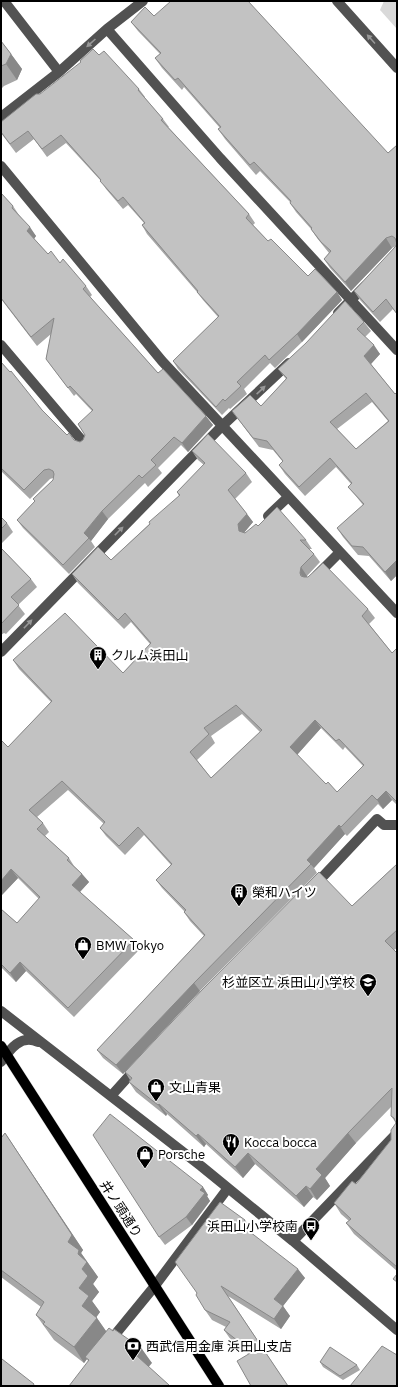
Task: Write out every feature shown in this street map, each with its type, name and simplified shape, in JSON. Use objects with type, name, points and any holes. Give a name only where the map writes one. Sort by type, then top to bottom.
[{"type":"main road","name":"井ノ頭通り","points":[[3,1054],[220,1386]]},
{"type":"street","points":[[4,1],[59,72]]},
{"type":"street","points":[[1,117],[59,72],[107,29],[143,1]]},
{"type":"street","points":[[337,1],[397,68]]},
{"type":"street","points":[[107,29],[220,158],[397,350]]},
{"type":"street","points":[[1,166],[162,361],[397,613]]},
{"type":"street","points":[[334,318],[371,279]]},
{"type":"street","points":[[1,345],[85,444]]},
{"type":"street","points":[[1,652],[222,426],[295,357]]},
{"type":"street","points":[[261,524],[288,497]]},
{"type":"street","points":[[312,580],[340,552]]},
{"type":"street","points":[[304,896],[377,819],[384,825],[397,825]]},
{"type":"street","points":[[1,1011],[201,1166],[293,1241],[397,1330]]},
{"type":"street","points":[[3,1054],[25,1039],[36,1041],[47,1047]]},
{"type":"street","points":[[111,1096],[145,1059]]},
{"type":"street","points":[[293,1241],[397,1132]]},
{"type":"street","points":[[103,1351],[154,1287],[228,1188]]},
{"type":"shaded area","points":[[384,1],[397,1],[397,29],[380,10]]},
{"type":"building","points":[[171,1],[248,1],[388,153],[397,145],[397,244],[395,238],[392,236],[386,238],[345,282],[324,259],[331,251],[321,242],[311,229],[312,228],[290,203],[291,201],[254,162],[250,165],[218,129],[221,127],[178,78],[175,80],[155,58],[161,53],[131,22],[145,7],[154,16]]},
{"type":"building","points":[[1,41],[11,54],[6,64],[1,66]]},
{"type":"building","points":[[93,49],[99,55],[104,51],[139,89],[138,90],[163,119],[161,120],[249,214],[246,218],[268,241],[271,239],[308,276],[315,269],[337,292],[297,334],[269,360],[265,355],[237,382],[241,386],[225,401],[223,399],[216,407],[173,361],[219,316],[197,292],[198,291],[142,225],[145,223],[123,197],[118,201],[61,135],[42,149],[28,131],[10,144],[1,132],[1,122],[36,94],[40,94],[81,62],[80,61]]},
{"type":"building","points":[[1,193],[13,206],[12,208],[30,227],[27,231],[48,254],[51,251],[60,263],[63,259],[86,286],[83,289],[158,373],[163,369],[206,416],[182,443],[174,437],[151,460],[156,465],[142,478],[139,475],[102,511],[84,533],[89,538],[63,565],[17,520],[35,501],[33,499],[53,480],[53,471],[49,469],[44,470],[24,490],[1,468],[1,362],[10,372],[11,371],[42,410],[67,435],[69,433],[74,440],[80,442],[83,440],[85,435],[78,424],[93,410],[70,386],[68,388],[46,359],[54,318],[31,337],[1,298]]},
{"type":"building","points":[[397,244],[397,314],[386,299],[373,312],[354,291]]},
{"type":"building","points":[[345,301],[364,322],[357,329],[374,345],[364,356],[395,394],[397,392],[397,560],[385,572],[363,547],[352,546],[337,528],[364,504],[348,487],[352,483],[330,458],[299,487],[279,465],[283,461],[267,441],[253,438],[232,411],[250,395],[261,406],[287,378],[278,369],[306,343]],"holes":[[[366,393],[389,421],[356,449],[330,422]]]},
{"type":"building","points":[[208,434],[246,473],[228,490],[247,514],[238,524],[239,531],[245,533],[256,524],[258,526],[277,507],[306,540],[300,540],[314,554],[301,567],[301,576],[308,577],[323,563],[368,609],[362,616],[392,653],[397,648],[397,802],[386,791],[377,800],[372,795],[341,827],[339,825],[307,860],[311,864],[116,1065],[97,1050],[205,935],[184,912],[186,910],[156,880],[172,864],[138,827],[119,846],[100,828],[105,822],[62,781],[29,810],[43,823],[37,829],[69,858],[67,860],[82,874],[72,885],[134,940],[68,1008],[20,962],[10,973],[1,964],[1,909],[17,923],[40,897],[11,869],[1,881],[1,740],[8,747],[52,701],[13,660],[65,613],[123,673],[151,643],[125,613],[118,620],[72,574],[98,547],[111,560],[150,524],[149,522],[180,495],[177,492],[205,463],[192,451]],"holes":[[[236,705],[262,730],[211,778],[190,752],[209,734],[204,728]],[[315,720],[336,741],[339,739],[364,765],[337,792],[328,782],[326,784],[290,747]]]},
{"type":"building","points":[[1,517],[7,523],[1,529]]},
{"type":"building","points":[[1,548],[31,579],[11,597],[19,605],[1,624]]},
{"type":"building","points":[[397,864],[397,930],[385,941],[397,953],[397,1267],[346,1223],[351,1219],[334,1203],[352,1181],[356,1184],[391,1140],[391,1130],[396,1123],[394,1118],[391,1116],[392,1088],[348,1133],[316,1169],[322,1175],[310,1189],[306,1186],[296,1196],[248,1153],[235,1167],[198,1134],[196,1136],[159,1104],[158,1105],[129,1082],[132,1078],[125,1072],[202,990],[319,872],[352,906]]},
{"type":"building","name":"Porsche","points":[[110,1114],[203,1187],[200,1190],[205,1193],[186,1217],[159,1237],[93,1135]]},
{"type":"building","points":[[5,1133],[72,1235],[68,1242],[79,1250],[78,1254],[87,1262],[82,1269],[88,1276],[79,1288],[89,1296],[82,1306],[97,1318],[74,1347],[43,1324],[45,1322],[36,1315],[44,1302],[1,1270],[1,1138]]},
{"type":"building","points":[[220,1202],[245,1220],[241,1225],[298,1269],[274,1299],[283,1306],[274,1319],[221,1286],[288,1386],[251,1386],[237,1361],[252,1352],[224,1330],[230,1322],[205,1310],[196,1295],[197,1293],[175,1262]]},
{"type":"building","points":[[397,1274],[397,1282],[393,1279]]},
{"type":"building","points":[[109,1328],[113,1331],[114,1329],[142,1349],[137,1356],[169,1385],[69,1386],[89,1360],[85,1357]]},
{"type":"building","points":[[382,1346],[397,1355],[397,1386],[350,1386]]},
{"type":"building","points":[[330,1347],[357,1365],[340,1376],[320,1362]]},
{"type":"building","points":[[2,1359],[34,1384],[33,1386],[1,1386]]},
{"type":"place","name":"クルム浜田山","points":[[98,670]]},
{"type":"place","name":"榮和ハイツ","points":[[239,907]]},
{"type":"place","name":"BMW Tokyo","points":[[83,960]]},
{"type":"place","name":"杉並区立 浜田山小学校","points":[[368,997]]},
{"type":"place","name":"文山青果","points":[[156,1102]]},
{"type":"place","name":"Kocca bocca","points":[[231,1157]]},
{"type":"place","name":"Porsche","points":[[145,1169]]},
{"type":"place","name":"浜田山小学校南","points":[[311,1241]]},
{"type":"place","name":"西武信用金庫 浜田山支店","points":[[133,1361]]}]
